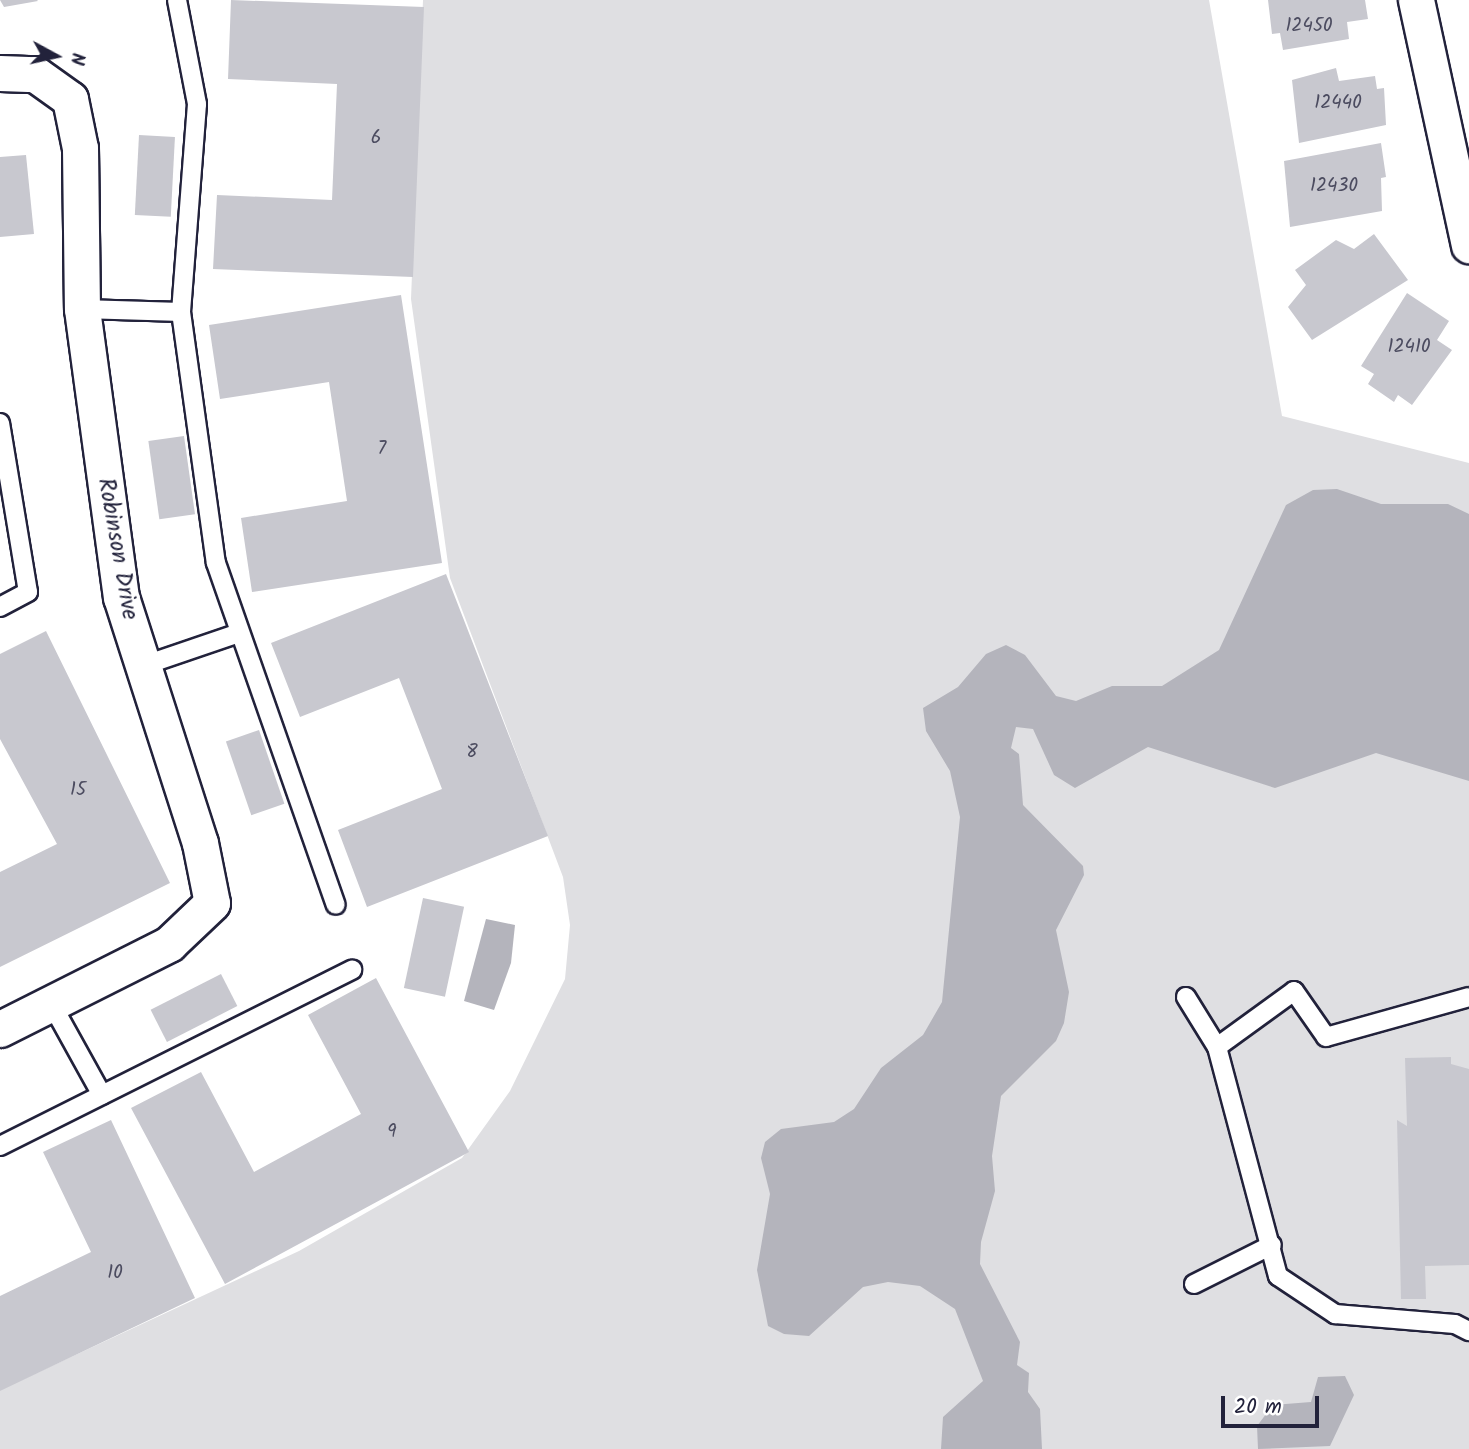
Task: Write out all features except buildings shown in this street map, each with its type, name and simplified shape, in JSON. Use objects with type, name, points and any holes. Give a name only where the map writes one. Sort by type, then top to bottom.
[{"type":"street","points":[[1416,0],[1469,245]]},
{"type":"street","name":"Robinson Drive","points":[[0,73],[35,74],[70,99],[80,148],[82,309],[121,597],[201,843],[212,902],[169,944],[0,1029]]},
{"type":"lane","points":[[177,0],[197,104],[181,312],[216,563],[236,634],[336,905]]},
{"type":"lane","points":[[82,309],[181,312]]},
{"type":"lane","points":[[0,423],[28,593],[0,607]]},
{"type":"lane","points":[[142,666],[236,634]]},
{"type":"lane","points":[[0,1146],[352,970]]},
{"type":"lane","points":[[1217,1047],[1294,991],[1326,1037],[1469,997]]},
{"type":"lane","points":[[1186,997],[1217,1047],[1272,1245],[1278,1276],[1335,1314],[1455,1324],[1469,1331]]},
{"type":"lane","points":[[51,1003],[102,1095]]},
{"type":"lane","points":[[1194,1284],[1272,1245]]},
{"type":"shaded area","points":[[423,0],[1209,0],[1282,416],[1469,463],[1469,1449],[0,1449],[0,1390],[299,1251],[462,1158],[510,1091],[565,979],[570,925],[563,877],[450,578],[411,299]]},
{"type":"shaded area","points":[[1337,489],[1381,504],[1448,504],[1469,514],[1469,781],[1376,753],[1275,788],[1148,747],[1075,788],[1054,775],[1033,729],[1016,727],[1011,748],[1019,754],[1023,805],[1083,866],[1084,875],[1056,930],[1069,992],[1064,1023],[1056,1041],[1001,1096],[992,1156],[995,1191],[981,1242],[980,1264],[1020,1342],[1017,1365],[1029,1373],[1028,1392],[1040,1409],[1042,1449],[941,1449],[943,1417],[983,1381],[955,1309],[920,1286],[888,1282],[863,1287],[809,1336],[784,1334],[768,1326],[757,1270],[770,1194],[761,1158],[765,1142],[781,1129],[834,1122],[854,1109],[881,1068],[923,1035],[942,1002],[960,817],[950,771],[926,731],[923,708],[958,687],[986,654],[1006,645],[1025,655],[1056,696],[1076,701],[1112,686],[1162,686],[1219,650],[1286,505],[1313,490]]},
{"type":"shaded area","points":[[486,919],[515,925],[511,963],[494,1010],[464,1001]]},
{"type":"shaded area","points":[[1345,1376],[1354,1395],[1330,1446],[1258,1449],[1257,1426],[1273,1405],[1311,1402],[1318,1377]]}]
